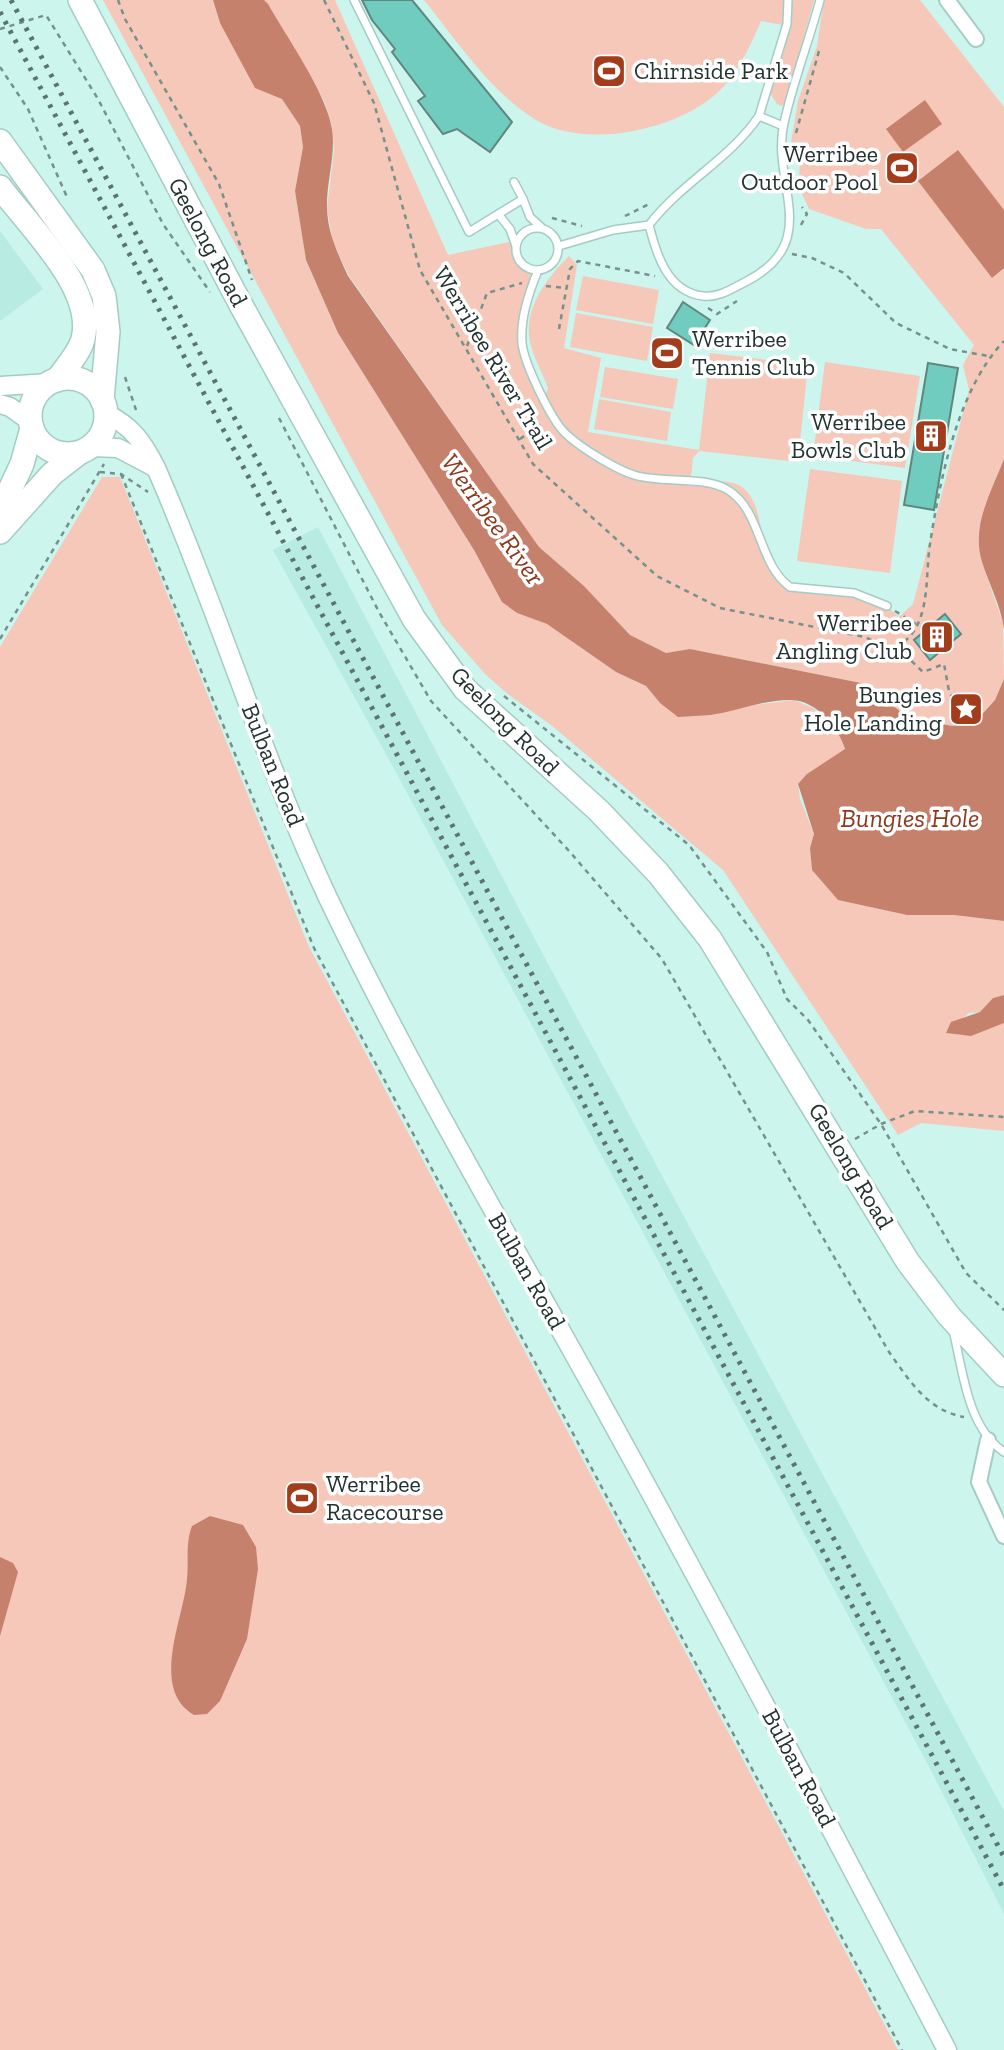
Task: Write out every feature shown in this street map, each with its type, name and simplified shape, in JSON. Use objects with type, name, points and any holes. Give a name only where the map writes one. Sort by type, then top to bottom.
[{"type":"main road","name":"Geelong Road","points":[[84,4],[241,305],[414,619],[466,689],[599,811],[658,873],[710,939],[908,1262],[949,1316],[1004,1375]]},
{"type":"main road","points":[[0,511],[22,464],[33,402],[78,352],[83,338],[83,309],[72,281],[5,194],[14,186],[3,144]]},
{"type":"main road","points":[[0,532],[52,474],[85,450],[104,427],[108,332],[104,296],[93,270],[3,144]]},
{"type":"main road","points":[[53,381],[83,382],[103,406]]},
{"type":"main road","points":[[31,425],[47,448],[58,453],[85,450]]},
{"type":"street","points":[[947,0],[976,39]]},
{"type":"street","points":[[0,386],[53,381]]},
{"type":"street","points":[[0,404],[10,407],[31,425]]},
{"type":"street","name":"Bulban Road","points":[[103,406],[132,429],[144,443],[156,468],[278,782],[327,895],[375,991],[496,1216],[653,1497],[947,2050]]},
{"type":"street","points":[[85,450],[118,448],[156,468]]},
{"type":"street","points":[[988,1440],[979,1482],[1004,1536]]},
{"type":"lane","points":[[354,0],[469,232],[523,200]]},
{"type":"lane","points":[[559,246],[613,230],[649,225],[668,199],[713,167],[744,137],[759,116],[787,24],[788,0]]},
{"type":"lane","points":[[649,225],[657,258],[671,280],[698,296],[713,297],[758,275],[778,257],[792,222],[783,165],[783,126],[820,0]]},
{"type":"lane","points":[[759,116],[783,126]]},
{"type":"lane","points":[[514,182],[530,217],[541,228],[553,234],[559,246],[556,260],[538,271],[533,284],[524,311],[522,343],[527,361],[565,433],[624,472],[656,480],[705,482],[730,491],[742,503],[771,568],[790,587],[855,593],[887,606]]},
{"type":"lane","points":[[499,215],[510,229],[519,261],[531,270],[538,271]]},
{"type":"lane","points":[[516,247],[527,230],[541,228]]},
{"type":"lane","points":[[949,1316],[976,1419],[988,1440],[1004,1452]]},
{"type":"path","points":[[118,0],[125,19],[219,184],[253,285]]},
{"type":"path","name":"Werribee River Trail","points":[[324,0],[374,103],[420,270],[467,346],[533,464],[657,576],[720,608],[897,646]]},
{"type":"path","points":[[795,138],[819,49]]},
{"type":"path","points":[[617,220],[654,201]]},
{"type":"path","points":[[796,234],[807,214],[798,201]]},
{"type":"path","points":[[552,218],[591,227]]},
{"type":"path","points":[[788,253],[812,258],[844,273],[896,323],[950,349],[989,356]]},
{"type":"path","points":[[467,346],[487,293],[519,282],[567,288]]},
{"type":"path","points":[[975,702],[954,701],[949,691],[944,664],[923,672],[897,646],[907,640],[924,607],[930,544],[959,414],[989,356],[1004,341]]},
{"type":"path","points":[[520,439],[554,415]]},
{"type":"path","points":[[0,639],[100,472],[118,448]]},
{"type":"path","points":[[100,472],[121,474],[314,948],[902,2050]]},
{"type":"path","points":[[887,606],[916,624]]},
{"type":"path","points":[[495,688],[689,845],[767,952],[787,999],[808,1020],[881,1124],[966,1273],[1004,1310]]},
{"type":"path","points":[[840,1148],[881,1124],[915,1111],[1004,1116]]},
{"type":"shaded area","points":[[103,0],[213,0],[220,23],[268,91],[282,99],[300,126],[303,147],[295,191],[306,260],[338,333],[474,550],[503,602],[517,613],[547,624],[616,672],[646,686],[660,703],[713,715],[746,706],[794,700],[813,708],[839,730],[845,750],[798,784],[800,799],[814,834],[810,848],[812,870],[838,900],[907,915],[954,915],[1004,921],[1004,995],[993,998],[980,1012],[969,1013],[946,1032],[960,1035],[1004,1023],[1004,1131],[921,1123],[898,1135],[723,870],[551,725],[486,675],[442,625]]},
{"type":"shaded area","points":[[264,0],[335,0],[448,255],[518,240],[516,254],[531,270],[522,343],[543,401],[548,388],[531,348],[530,317],[545,284],[569,256],[577,265],[564,348],[601,358],[588,432],[699,450],[710,353],[808,365],[798,462],[699,451],[693,458],[691,478],[734,483],[748,493],[755,504],[766,556],[771,568],[786,585],[805,591],[848,592],[863,596],[880,603],[899,617],[913,604],[969,390],[963,365],[974,345],[881,229],[866,229],[809,209],[799,187],[800,149],[790,148],[798,101],[817,46],[824,0],[920,0],[1004,107],[1004,459],[994,484],[981,559],[1003,623],[1004,679],[995,700],[974,721],[953,726],[911,719],[861,683],[690,649],[666,653],[630,635],[584,586],[539,547],[349,276],[333,243],[327,208],[334,151],[332,126],[324,101]]},
{"type":"shaded area","name":"Chirnside Park","points":[[424,0],[785,0],[783,25],[761,21],[736,71],[707,101],[686,114],[635,131],[582,134],[557,129],[519,109],[489,81]]},
{"type":"shaded area","points":[[793,0],[814,0],[786,102],[782,106],[777,104],[770,93],[784,51]]},
{"type":"shaded area","points":[[0,231],[43,289],[0,321]]},
{"type":"shaded area","points":[[583,276],[659,290],[653,324],[576,310]]},
{"type":"shaded area","points":[[576,313],[653,327],[647,361],[570,347]]},
{"type":"shaded area","points":[[825,362],[920,376],[905,468],[813,456]]},
{"type":"shaded area","points":[[605,367],[678,379],[673,409],[600,397]]},
{"type":"shaded area","points":[[599,399],[671,412],[667,441],[594,429]]},
{"type":"shaded area","points":[[810,469],[902,481],[890,573],[797,561]]},
{"type":"shaded area","name":"Werribee Racecourse","points":[[102,477],[120,477],[309,947],[898,2050],[0,2050],[0,647]]},
{"type":"shaded area","points":[[318,527],[547,962],[1004,1811],[1004,1914],[925,1759],[707,1352],[398,776],[273,550]]},
{"type":"water","points":[[213,0],[264,0],[268,4],[305,65],[328,114],[333,139],[327,199],[329,227],[348,276],[539,547],[584,586],[630,635],[666,653],[690,649],[861,683],[911,719],[953,726],[974,721],[984,712],[995,700],[1004,679],[1004,921],[954,915],[907,915],[838,900],[812,870],[810,848],[814,834],[798,784],[807,774],[845,749],[838,733],[818,710],[801,702],[782,700],[711,715],[678,717],[660,703],[646,686],[616,672],[547,624],[517,613],[502,602],[474,550],[338,333],[306,260],[295,191],[303,147],[300,126],[282,99],[255,88],[220,23]]},
{"type":"water","points":[[925,100],[942,124],[903,152],[886,129]]},
{"type":"water","points":[[958,150],[1004,210],[1004,268],[992,278],[918,181]]},
{"type":"water","points":[[1004,459],[1004,629],[998,603],[982,562],[979,535],[984,509]]},
{"type":"water","points":[[1004,995],[1004,1023],[971,1036],[946,1033],[951,1022],[980,1012],[993,998]]},
{"type":"water","points":[[210,1516],[243,1525],[256,1547],[258,1569],[247,1639],[220,1701],[207,1714],[194,1715],[181,1703],[174,1688],[171,1671],[176,1632],[185,1595],[190,1533],[192,1526]]},
{"type":"water","points":[[0,1557],[13,1563],[18,1572],[0,1636]]},
{"type":"building","points":[[362,0],[412,0],[512,122],[490,152],[457,129],[443,134],[418,101],[425,96],[392,52],[395,49],[372,20]]},
{"type":"building","name":"Werribee Tennis Club","points":[[683,302],[710,320],[694,345],[667,328]]},
{"type":"building","name":"Werribee Bowls Club","points":[[928,363],[958,368],[934,510],[904,505]]},
{"type":"building","name":"Werribee Angling Club","points":[[945,614],[961,634],[930,660],[914,640]]},
{"type":"railway","points":[[11,0],[1004,1857]]},
{"type":"railway","points":[[0,12],[1004,1890]]},
{"type":"place","name":"Chirnside Park","points":[[609,71]]},
{"type":"place","name":"Werribee Outdoor Pool","points":[[902,168]]},
{"type":"place","name":"Werribee Tennis Club","points":[[667,353]]},
{"type":"place","name":"Werribee Bowls Club","points":[[931,436]]},
{"type":"place","name":"Werribee Angling Club","points":[[937,637]]},
{"type":"place","name":"Bungies Hole Landing","points":[[966,709]]},
{"type":"place","name":"Werribee Racecourse","points":[[302,1498]]},
{"type":"water label","name":"Werribee River","points":[[493,519]]},
{"type":"water label","name":"Bungies Hole","points":[[910,818]]}]
